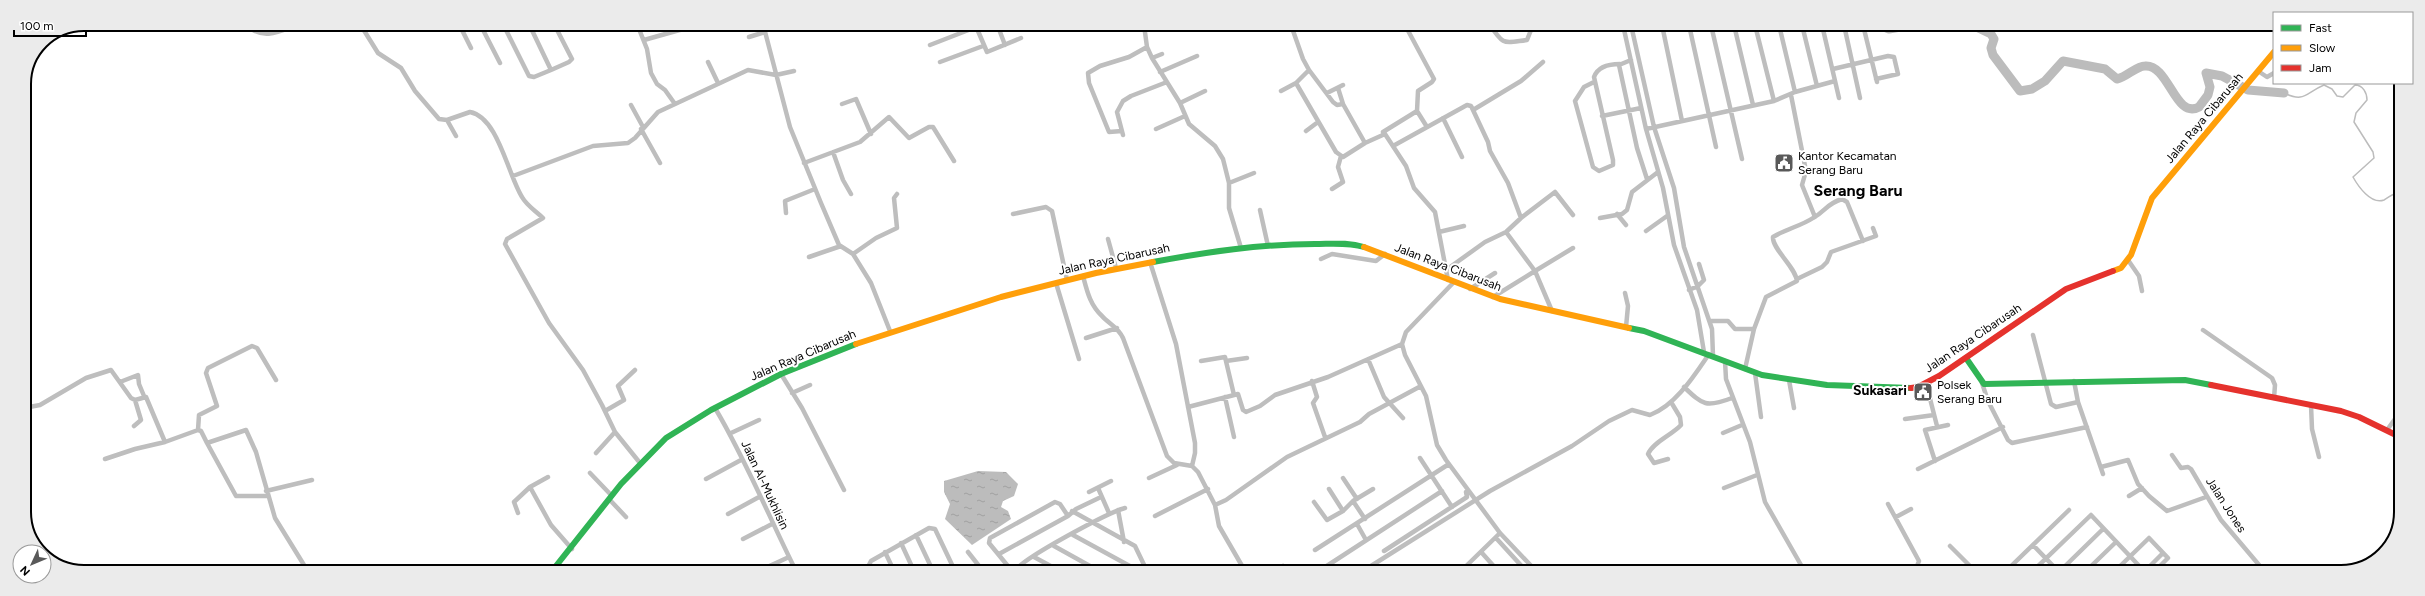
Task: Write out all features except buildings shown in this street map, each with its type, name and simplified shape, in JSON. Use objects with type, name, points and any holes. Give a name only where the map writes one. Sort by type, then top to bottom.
[{"type":"main road","name":"Jalan Raya Cibarusah","points":[[557,565],[572,549],[640,463],[666,438],[715,408],[781,374],[890,331],[986,301],[1116,268],[1241,248],[1346,244],[1364,247],[1493,297],[1651,333],[1709,354],[1755,373],[1789,380],[1872,389],[1911,388],[1926,383],[1966,358],[2053,296],[2074,285],[2116,270],[2128,260],[2152,198],[2248,85],[2273,53]]},
{"type":"main road","points":[[1966,358],[1982,383],[2185,380],[2311,405],[2359,417],[2394,434]]},
{"type":"street","points":[[259,31],[272,35],[282,31]]},
{"type":"street","points":[[364,31],[378,53],[398,65],[418,96],[432,108],[439,119],[447,120],[470,112],[480,115],[503,152],[526,203],[543,218],[507,238],[505,244],[549,323],[579,364],[615,432],[640,463]]},
{"type":"street","points":[[462,31],[471,48]]},
{"type":"street","points":[[484,31],[500,63]]},
{"type":"street","points":[[506,31],[529,76],[534,77],[570,62],[572,58],[558,31]]},
{"type":"street","points":[[532,31],[551,70]]},
{"type":"street","points":[[640,31],[648,52],[651,73],[657,84],[667,92],[675,104]]},
{"type":"street","points":[[644,40],[676,31]]},
{"type":"street","points":[[930,45],[964,31]]},
{"type":"street","points":[[978,31],[983,46],[987,52],[1021,38]]},
{"type":"street","points":[[1000,31],[1005,45]]},
{"type":"street","points":[[1145,31],[1147,47],[1152,58],[1180,103],[1192,128],[1217,149],[1223,159],[1229,183],[1229,208],[1241,248]]},
{"type":"street","points":[[1293,31],[1303,59],[1309,70],[1335,104],[1343,104]]},
{"type":"street","points":[[1408,31],[1434,79],[1432,82],[1418,90],[1417,111],[1427,127]]},
{"type":"street","points":[[1495,31],[1500,40],[1505,42],[1527,40],[1531,31]]},
{"type":"street","points":[[1625,31],[1641,108],[1658,172],[1674,245],[1697,310],[1709,354]]},
{"type":"street","points":[[1374,565],[1516,476],[1556,456],[1619,415],[1632,410],[1650,415],[1671,402],[1709,354],[1710,322],[1684,247],[1674,188],[1654,127],[1632,31]]},
{"type":"street","points":[[1663,31],[1682,121]]},
{"type":"street","points":[[1691,31],[1716,147]]},
{"type":"street","points":[[1712,31],[1742,159]]},
{"type":"street","points":[[1735,31],[1753,105]]},
{"type":"street","points":[[1757,31],[1774,100]]},
{"type":"street","points":[[1780,31],[1793,93],[1806,171],[1802,185],[1816,217]]},
{"type":"street","points":[[1803,31],[1817,86]]},
{"type":"street","points":[[1823,31],[1839,98]]},
{"type":"street","points":[[1845,31],[1860,98]]},
{"type":"street","points":[[1833,70],[1852,64],[1872,60],[1893,56],[1898,71],[1893,76],[1876,80],[1872,60],[1865,31]]},
{"type":"street","points":[[749,38],[765,32],[789,121],[815,190],[841,246],[853,254],[874,291],[890,331]]},
{"type":"street","points":[[940,62],[983,46]]},
{"type":"street","points":[[1147,47],[1129,57],[1100,66],[1088,73],[1089,83],[1109,132],[1122,133],[1117,112],[1123,101],[1167,82]]},
{"type":"street","points":[[1152,58],[1162,54]]},
{"type":"street","points":[[1160,72],[1197,56]]},
{"type":"street","points":[[1594,82],[1584,87],[1575,101],[1593,167],[1597,171],[1609,167],[1613,163],[1594,82],[1594,74],[1599,69],[1611,64],[1620,64],[1631,60]]},
{"type":"street","points":[[708,62],[718,83]]},
{"type":"street","points":[[1474,110],[1521,81],[1543,62]]},
{"type":"street","points":[[1620,64],[1629,111],[1647,179]]},
{"type":"street","points":[[513,176],[593,146],[628,143],[636,138],[642,128],[658,112],[748,70],[776,75],[794,72]]},
{"type":"street","points":[[1281,91],[1296,83],[1309,70]]},
{"type":"street","points":[[2258,71],[2267,77],[2273,74]]},
{"type":"street","points":[[1646,129],[1774,100],[1835,81]]},
{"type":"street","points":[[1296,83],[1318,122],[1341,156],[1338,167],[1343,182],[1332,189]]},
{"type":"street","points":[[1327,93],[1343,85]]},
{"type":"street","points":[[1338,88],[1343,104],[1365,142]]},
{"type":"street","points":[[1180,103],[1205,91]]},
{"type":"street","points":[[842,104],[856,99],[871,134]]},
{"type":"street","points":[[631,105],[660,164]]},
{"type":"street","points":[[1393,146],[1467,105],[1471,106],[1488,142],[1490,151],[1508,183],[1521,218]]},
{"type":"street","points":[[1602,116],[1641,108]]},
{"type":"street","points":[[1341,156],[1345,156],[1365,142],[1417,111]]},
{"type":"street","points":[[1156,129],[1185,116]]},
{"type":"street","points":[[804,163],[860,142],[889,117],[909,138],[931,126],[954,161]]},
{"type":"street","points":[[1443,118],[1462,157]]},
{"type":"street","points":[[447,120],[456,136]]},
{"type":"street","points":[[1306,131],[1318,122]]},
{"type":"street","points":[[1188,407],[1238,394],[1243,410],[1246,412],[1260,406],[1269,398],[1402,344],[1408,329],[1451,282],[1446,270],[1435,212],[1414,188],[1406,166],[1383,132]]},
{"type":"street","points":[[833,152],[843,180],[851,194]]},
{"type":"street","points":[[1600,218],[1622,214],[1626,211],[1632,192],[1658,172]]},
{"type":"street","points":[[1229,183],[1254,173]]},
{"type":"street","points":[[786,213],[786,201],[815,190]]},
{"type":"street","points":[[1446,270],[1486,242],[1506,232],[1521,218],[1555,192],[1573,215]]},
{"type":"street","points":[[853,254],[876,238],[897,228],[894,198],[897,194]]},
{"type":"street","points":[[1797,279],[1773,241],[1772,236],[1816,217],[1830,203],[1845,199],[1863,241]]},
{"type":"street","points":[[1013,214],[1046,207],[1052,212],[1067,280]]},
{"type":"street","points":[[1260,210],[1268,246]]},
{"type":"street","points":[[1617,214],[1626,226]]},
{"type":"street","points":[[1646,231],[1667,216]]},
{"type":"street","points":[[1439,232],[1464,226]]},
{"type":"street","points":[[1745,369],[1754,329],[1766,297],[1795,282],[1797,279],[1822,267],[1828,262],[1831,252],[1876,236],[1873,228]]},
{"type":"street","points":[[1506,232],[1535,271],[1552,311]]},
{"type":"street","points":[[1108,239],[1116,268]]},
{"type":"street","points":[[809,258],[841,246]]},
{"type":"street","points":[[1493,297],[1573,248]]},
{"type":"street","points":[[1321,259],[1332,254],[1376,261],[1385,254]]},
{"type":"street","points":[[2128,260],[2138,276],[2142,291]]},
{"type":"street","points":[[1150,262],[1176,344],[1196,453],[1192,466]]},
{"type":"street","points":[[1689,290],[1698,286],[1704,280],[1699,264]]},
{"type":"street","points":[[1470,289],[1494,273]]},
{"type":"street","points":[[1083,276],[1093,304],[1102,316],[1116,328],[1123,338],[1165,452],[1168,459],[1177,465]]},
{"type":"street","points":[[1056,283],[1079,359]]},
{"type":"street","points":[[1625,293],[1628,306],[1626,327]]},
{"type":"street","points":[[1710,322],[1728,321],[1736,329],[1754,329]]},
{"type":"street","points":[[1086,338],[1116,328]]},
{"type":"street","points":[[2203,330],[2272,378],[2275,385],[2274,398]]},
{"type":"street","points":[[2033,335],[2048,398],[2053,407],[2078,402]]},
{"type":"street","points":[[1384,551],[1468,496],[1437,445],[1434,426],[1421,386],[1402,344]]},
{"type":"street","points":[[198,430],[198,416],[217,406],[206,373],[208,368],[252,346],[257,348],[276,380]]},
{"type":"street","points":[[1201,361],[1224,356],[1234,395]]},
{"type":"street","points":[[1226,361],[1246,358]]},
{"type":"street","points":[[1368,359],[1378,388],[1403,418]]},
{"type":"street","points":[[1725,361],[1726,379],[1742,425],[1750,442],[1757,475],[1769,512],[1800,565]]},
{"type":"street","points":[[31,407],[40,405],[86,378],[108,369],[114,373],[131,398],[135,400],[141,420],[134,426]]},
{"type":"street","points":[[605,411],[624,400],[618,386],[635,370]]},
{"type":"street","points":[[1755,373],[1760,417]]},
{"type":"street","points":[[120,382],[138,374],[139,384],[165,442]]},
{"type":"street","points":[[781,374],[844,490]]},
{"type":"street","points":[[1789,380],[1794,408]]},
{"type":"street","points":[[1312,381],[1317,397],[1313,403],[1325,437]]},
{"type":"street","points":[[2074,381],[2078,402],[2088,427],[2103,474]]},
{"type":"street","points":[[1926,383],[1937,426]]},
{"type":"street","points":[[1982,383],[1988,401],[2003,427],[2008,440],[2014,443],[2088,427]]},
{"type":"street","points":[[792,393],[810,385]]},
{"type":"street","points":[[1215,505],[1226,500],[1287,457],[1325,437],[1360,422],[1365,416],[1421,386]]},
{"type":"street","points":[[1684,387],[1696,399],[1709,405],[1732,398]]},
{"type":"street","points":[[135,400],[144,396]]},
{"type":"street","points":[[1225,397],[1234,437]]},
{"type":"street","points":[[1668,459],[1654,463],[1648,454],[1652,448],[1668,437],[1680,425],[1680,417],[1671,402]]},
{"type":"street","points":[[2311,405],[2312,429],[2319,457]]},
{"type":"street","name":"Jalan Al-Mukhlisin","points":[[715,408],[731,433],[741,460],[793,565]]},
{"type":"street","points":[[1905,419],[1934,415]]},
{"type":"street","points":[[731,433],[759,420]]},
{"type":"street","points":[[2387,430],[2394,420]]},
{"type":"street","points":[[1723,433],[1742,425]]},
{"type":"street","points":[[1935,461],[1925,430],[1937,426],[1948,425]]},
{"type":"street","points":[[1918,469],[2003,427]]},
{"type":"street","points":[[105,459],[136,448],[165,442],[198,430]]},
{"type":"street","points":[[198,430],[201,431],[236,496],[266,494],[312,480]]},
{"type":"street","points":[[207,443],[244,430],[248,432],[256,452],[266,494],[277,522],[304,565]]},
{"type":"street","points":[[596,453],[615,432]]},
{"type":"street","points":[[1435,448],[1500,532],[1531,565]]},
{"type":"street","name":"Jalan Jones","points":[[2172,455],[2181,468],[2188,467],[2191,469],[2206,497],[2239,543],[2259,565]]},
{"type":"street","points":[[1420,458],[1452,507]]},
{"type":"street","points":[[706,479],[741,460]]},
{"type":"street","points":[[2101,467],[2128,460],[2142,488],[2160,506],[2171,511],[2206,497]]},
{"type":"street","points":[[1149,478],[1177,465],[1192,466]]},
{"type":"street","points":[[1315,550],[1448,465]]},
{"type":"street","points":[[1192,466],[1208,490],[1215,505],[1219,526],[1242,565]]},
{"type":"street","points":[[590,474],[626,517]]},
{"type":"street","points":[[1724,488],[1757,475]]},
{"type":"street","points":[[518,513],[515,501],[530,487],[548,477]]},
{"type":"street","points":[[1343,478],[1365,519]]},
{"type":"street","points":[[1089,492],[1111,481]]},
{"type":"street","points":[[530,487],[551,525],[572,549]]},
{"type":"street","points":[[1098,488],[1109,513]]},
{"type":"street","points":[[2129,496],[2142,488]]},
{"type":"street","points":[[1330,489],[1343,510]]},
{"type":"street","points":[[1314,502],[1327,520],[1373,489]]},
{"type":"street","points":[[1155,516],[1208,490]]},
{"type":"street","points":[[1329,565],[1442,491]]},
{"type":"street","points":[[728,514],[759,497]]},
{"type":"street","points":[[999,554],[1101,497]]},
{"type":"street","points":[[1010,565],[989,543],[990,538],[1055,502],[1060,504],[1068,516]]},
{"type":"street","points":[[1888,504],[1919,561],[1918,565]]},
{"type":"street","points":[[1022,565],[1109,513],[1125,508]]},
{"type":"street","points":[[1896,517],[1911,509]]},
{"type":"street","points":[[1118,510],[1124,542]]},
{"type":"street","points":[[2012,565],[2069,510]]},
{"type":"street","points":[[1072,512],[1137,549],[1144,565]]},
{"type":"street","points":[[2039,565],[2091,515],[2138,565]]},
{"type":"street","points":[[743,539],[772,524]]},
{"type":"street","points":[[1357,524],[1366,540]]},
{"type":"street","points":[[869,565],[871,561],[885,552],[929,528],[935,529],[952,565]]},
{"type":"street","points":[[2066,565],[2103,529]]},
{"type":"street","points":[[1468,565],[1482,553],[1500,532]]},
{"type":"street","points":[[916,535],[930,565]]},
{"type":"street","points":[[1073,535],[1128,565]]},
{"type":"street","points":[[1496,538],[1521,565]]},
{"type":"street","points":[[2121,565],[2149,538],[2168,558],[2161,565]]},
{"type":"street","points":[[2093,565],[2116,542]]},
{"type":"street","points":[[901,543],[911,565]]},
{"type":"street","points":[[2033,545],[2052,565]]},
{"type":"street","points":[[1054,546],[1088,565]]},
{"type":"street","points":[[1950,546],[1969,565]]},
{"type":"street","points":[[885,552],[891,565]]},
{"type":"street","points":[[968,552],[978,565]]},
{"type":"street","points":[[1482,553],[1494,565]]},
{"type":"street","points":[[2151,565],[2163,553]]},
{"type":"street","points":[[772,565],[789,557]]},
{"type":"street","points":[[1034,557],[1049,565]]},
{"type":"street","points":[[950,560],[954,565]]},
{"type":"water","points":[[978,471],[1006,472],[1018,484],[1014,496],[1003,501],[1001,507],[1008,511],[1011,519],[972,545],[945,519],[950,504],[944,492],[944,481]]},
{"type":"waterway","points":[[1985,31],[1991,34],[1994,39],[1991,48],[1993,55],[2020,91],[2032,89],[2045,81],[2063,61],[2105,69],[2117,79],[2142,66],[2153,68],[2160,73],[2184,106],[2191,109],[2199,107],[2208,95],[2210,87],[2206,73],[2222,76],[2248,90],[2284,93]]},
{"type":"waterway","points":[[2284,93],[2291,96],[2301,97],[2324,85],[2332,89],[2337,96],[2343,97],[2355,85],[2360,86],[2365,92],[2367,100],[2356,113],[2354,122],[2373,152],[2374,158],[2353,177],[2366,194],[2374,200],[2384,200],[2394,194]]},
{"type":"traffic: fast","points":[[1153,262],[1213,252],[1274,245],[1352,244],[1364,247]]},
{"type":"traffic: fast","points":[[1629,328],[1644,331],[1762,375],[1827,385],[1911,388]]},
{"type":"traffic: fast","points":[[557,565],[621,484],[666,438],[711,410],[781,374],[856,344]]},
{"type":"traffic: fast","points":[[1966,358],[1984,384],[2185,380],[2211,385]]},
{"type":"traffic: slow","points":[[2113,271],[2121,268],[2131,255],[2152,198],[2273,53]]},
{"type":"traffic: slow","points":[[1364,247],[1500,299],[1629,328]]},
{"type":"traffic: slow","points":[[856,344],[1001,297],[1096,273],[1153,262]]},
{"type":"traffic: jam","points":[[1911,388],[1918,387],[1939,376],[2066,289],[2113,271]]},
{"type":"traffic: jam","points":[[2211,385],[2341,411],[2359,417],[2394,434]]},
{"type":"place","name":"Kantor Kecamatan Serang Baru","points":[[1784,163]]},
{"type":"place","name":"Polsek Serang Baru","points":[[1923,392]]},
{"type":"district","name":"Serang Baru","points":[[1858,190]]},
{"type":"district","name":"Sukasari","points":[[1880,390]]}]
